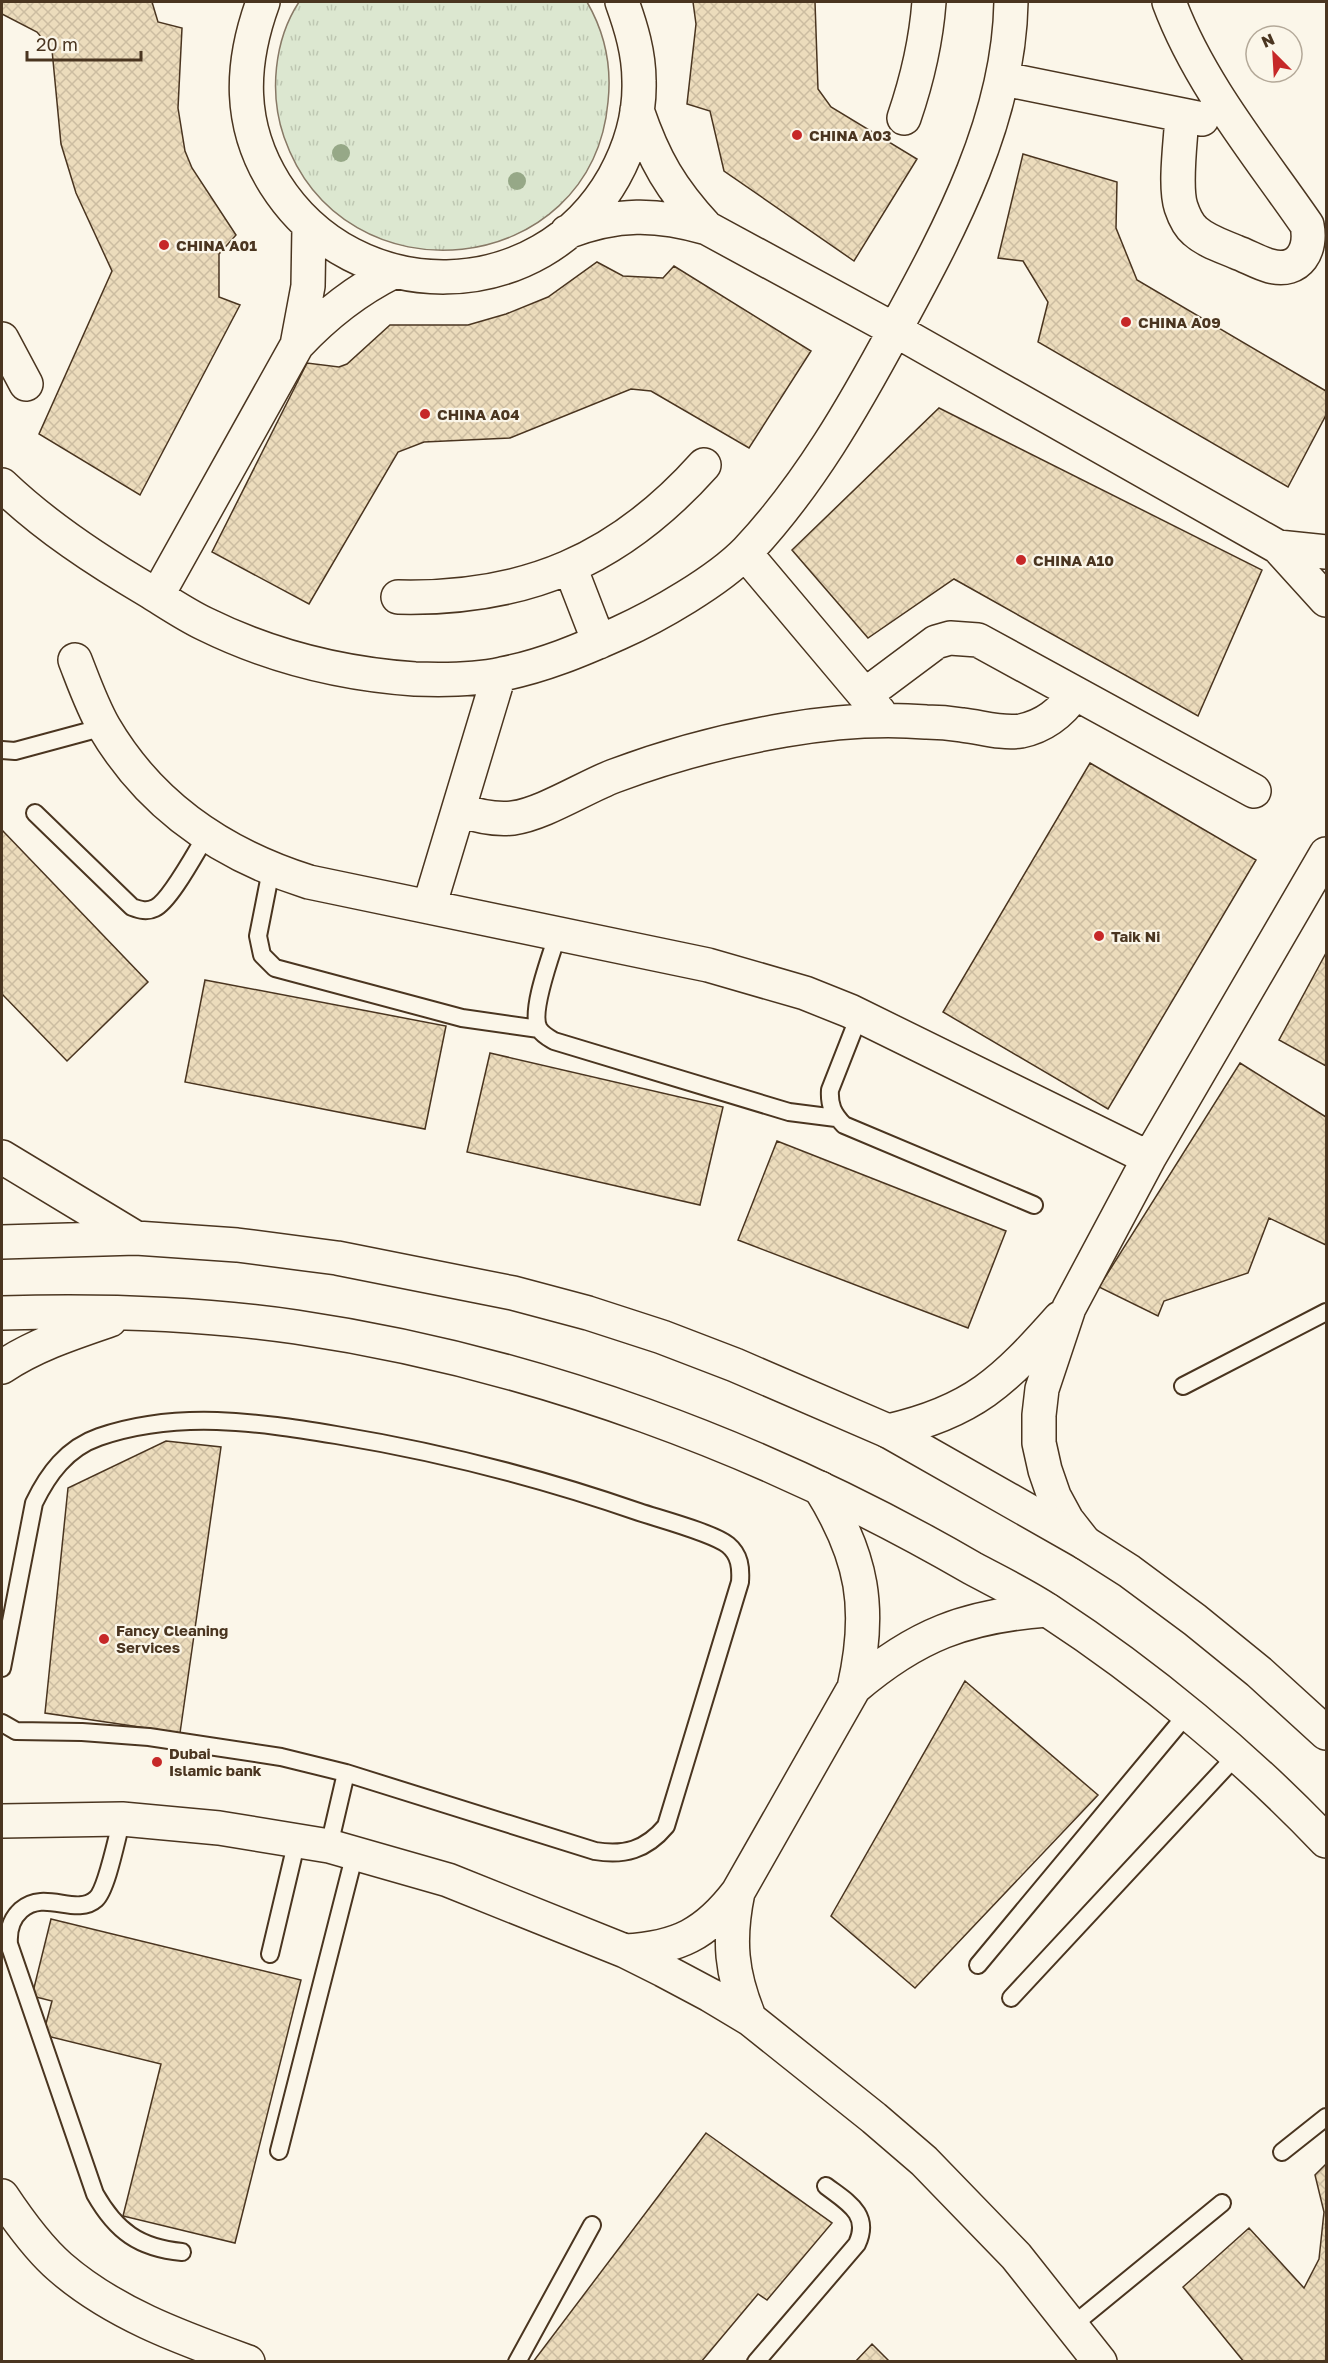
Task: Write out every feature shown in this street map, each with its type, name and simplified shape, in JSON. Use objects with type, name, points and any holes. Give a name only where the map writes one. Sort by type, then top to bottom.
[{"type":"street","points":[[238,2],[258,16],[246,66],[246,102],[253,137],[266,170],[285,200],[309,227],[335,246],[363,261],[393,272],[424,277],[455,277],[485,273],[514,264],[542,250],[567,232],[589,212],[606,189],[631,138],[637,110],[639,82],[637,54],[631,26],[622,2]]},
{"type":"street","points":[[904,118],[917,81],[925,42],[929,2]]},
{"type":"street","points":[[2,485],[63,538],[203,623],[259,648],[317,666],[377,676],[438,680],[499,675],[566,656],[638,624],[675,603],[745,553],[828,447],[864,390],[927,272],[980,153],[1004,79],[1009,45],[1011,2]]},
{"type":"street","points":[[1169,2],[1190,48],[1213,88],[1307,225],[1309,238],[1306,251],[1298,262],[1285,267],[1272,267],[1206,239],[1185,219],[1178,190],[1182,115]]},
{"type":"street","points":[[1004,79],[1239,126]]},
{"type":"street","points":[[637,110],[648,142],[663,173],[683,202],[707,228]]},
{"type":"street","points":[[567,232],[590,224],[637,216],[676,220],[707,228],[895,330],[1278,547],[1326,600]]},
{"type":"street","points":[[297,345],[308,286],[309,227]]},
{"type":"street","points":[[157,596],[297,345],[341,303],[366,285],[393,272]]},
{"type":"street","points":[[2,339],[26,384]]},
{"type":"street","points":[[398,597],[445,597],[503,589],[570,567],[629,534],[681,490],[704,465]]},
{"type":"street","points":[[1278,547],[1326,552]]},
{"type":"street","points":[[745,553],[885,720]]},
{"type":"street","points":[[570,567],[599,642]]},
{"type":"street","points":[[865,695],[936,642],[950,638],[978,639],[1254,791]]},
{"type":"street","points":[[75,660],[104,727],[124,757],[147,785],[173,810],[206,836],[272,870],[309,882],[708,964],[805,993],[859,1016],[1149,1158]]},
{"type":"street","points":[[429,907],[499,675]]},
{"type":"street","points":[[460,810],[477,816],[514,818],[532,813],[613,777],[689,751],[746,736],[815,725],[885,720],[923,721],[1000,731],[1018,731],[1036,727],[1051,719],[1065,708],[1075,693]]},
{"type":"street","points":[[1085,1543],[1067,1520],[1054,1496],[1039,1443],[1038,1415],[1042,1389],[1069,1308],[1149,1158],[1325,854]]},
{"type":"street","points":[[2,1157],[136,1238]]},
{"type":"street","points":[[2,1242],[136,1238],[237,1245],[337,1258],[513,1293],[588,1313],[662,1337],[735,1365],[888,1431],[1085,1543],[1129,1571],[1195,1620],[1259,1672],[1326,1733]]},
{"type":"street","points":[[888,1431],[939,1417],[976,1398],[1002,1380],[1069,1308]]},
{"type":"street","points":[[2,1314],[131,1313],[293,1327],[380,1341],[466,1361],[551,1385],[717,1444],[820,1488],[914,1534],[1047,1610],[1118,1660],[1186,1714],[1236,1756],[1326,1841]]},
{"type":"street","points":[[2,1367],[19,1355],[54,1340],[131,1313]]},
{"type":"street","points":[[625,1951],[652,1950],[678,1943],[701,1931],[722,1913],[738,1892],[854,1688],[862,1654],[864,1619],[861,1583],[852,1550],[838,1517],[820,1488]]},
{"type":"street","points":[[854,1688],[880,1665],[911,1645],[943,1630],[977,1619],[1047,1610]]},
{"type":"street","points":[[2,1821],[122,1819],[219,1828],[342,1849],[448,1880],[625,1951],[710,1995],[750,2019],[924,2161],[1016,2256],[1100,2361]]},
{"type":"street","points":[[738,1892],[731,1944],[733,1970],[750,2019]]},
{"type":"street","points":[[2,2196],[59,2267],[104,2299],[148,2323],[249,2361]]},
{"type":"lane","points":[[2,750],[15,751],[104,727]]},
{"type":"lane","points":[[35,813],[132,907],[140,910],[148,910],[164,902],[206,836]]},
{"type":"lane","points":[[272,870],[258,936],[262,955],[275,968],[462,1018],[539,1029],[554,1041],[789,1112],[836,1118]]},
{"type":"lane","points":[[539,1029],[537,1010],[558,933]]},
{"type":"lane","points":[[859,1016],[830,1090],[829,1100],[836,1118],[844,1125],[1034,1205]]},
{"type":"lane","points":[[1183,1386],[1326,1312]]},
{"type":"lane","points":[[2,1668],[34,1503],[44,1482],[59,1463],[77,1448],[98,1437],[162,1424],[203,1420],[245,1421],[378,1442],[497,1468],[609,1501],[719,1540],[735,1552],[740,1561],[740,1582],[666,1826],[655,1839],[642,1848],[626,1853],[610,1854],[595,1851],[345,1773],[280,1757],[215,1746],[105,1734],[15,1731],[2,1723]]},
{"type":"lane","points":[[978,1965],[1186,1714]]},
{"type":"lane","points":[[1011,1998],[1236,1756]]},
{"type":"lane","points":[[279,2151],[342,1849],[345,1773]]},
{"type":"lane","points":[[122,1819],[103,1887],[95,1900],[81,1905],[41,1901],[28,1904],[11,1924],[9,1944],[92,2183],[106,2212],[133,2238],[165,2250],[182,2252]]},
{"type":"lane","points":[[270,1954],[297,1840]]},
{"type":"lane","points":[[1282,2152],[1326,2117]]},
{"type":"lane","points":[[756,2361],[857,2244],[862,2234],[862,2223],[858,2213],[826,2186]]},
{"type":"lane","points":[[1073,2325],[1222,2203]]},
{"type":"lane","points":[[517,2361],[592,2225]]},
{"type":"green space","points":[[299,2],[587,2],[603,38],[609,76],[608,102],[592,161],[559,206],[514,235],[462,249],[408,247],[357,228],[314,191],[284,137],[279,120],[276,103],[276,68],[279,50],[284,33]]},
{"type":"building","name":"CHINA A01","points":[[2,2],[152,2],[158,22],[182,28],[178,108],[185,151],[192,168],[236,235],[219,254],[219,297],[240,305],[140,495],[39,434],[112,271],[76,193],[61,144],[52,50],[37,32],[2,14]]},
{"type":"building","name":"CHINA A03","points":[[693,2],[815,2],[818,89],[831,107],[917,159],[854,261],[724,171],[710,111],[687,104],[696,24]]},
{"type":"building","name":"CHINA A09","points":[[1023,154],[1117,182],[1116,228],[1137,280],[1326,391],[1326,415],[1288,487],[1038,342],[1048,302],[1023,261],[998,258]]},
{"type":"building","name":"CHINA A04","points":[[597,262],[623,276],[663,278],[674,266],[811,351],[749,448],[651,391],[631,389],[510,438],[424,442],[398,452],[309,604],[212,552],[307,363],[339,367],[347,364],[390,325],[468,325],[506,314],[548,297]]},
{"type":"building","name":"CHINA A10","points":[[939,408],[1262,570],[1198,716],[954,579],[868,638],[792,550]]},
{"type":"building","name":"Taik Ni","points":[[1090,763],[1256,860],[1108,1109],[943,1012]]},
{"type":"building","points":[[2,830],[148,982],[67,1061],[2,994]]},
{"type":"building","points":[[1326,953],[1326,1066],[1279,1040]]},
{"type":"building","points":[[205,980],[446,1026],[425,1129],[185,1082]]},
{"type":"building","points":[[490,1053],[723,1107],[700,1205],[467,1152]]},
{"type":"building","points":[[1240,1063],[1326,1117],[1326,1245],[1269,1218],[1248,1273],[1164,1301],[1158,1316],[1099,1287]]},
{"type":"building","points":[[777,1141],[1006,1231],[968,1328],[738,1240]]},
{"type":"building","points":[[166,1441],[221,1447],[180,1733],[45,1713],[68,1488]]},
{"type":"building","points":[[965,1681],[1098,1795],[915,1988],[831,1916]]},
{"type":"building","points":[[51,1919],[301,1980],[235,2243],[123,2216],[161,2064],[43,2035],[52,2001],[32,1996]]},
{"type":"building","points":[[706,2133],[832,2223],[767,2300],[758,2294],[701,2362],[533,2362]]},
{"type":"building","points":[[1326,2164],[1326,2362],[1244,2362],[1183,2287],[1249,2228],[1304,2288],[1319,2259],[1324,2212],[1315,2175]]},
{"type":"building","points":[[872,2344],[890,2362],[855,2362]]},
{"type":"place","name":"CHINA A03","points":[[797,135]]},
{"type":"place","name":"CHINA A01","points":[[164,245]]},
{"type":"place","name":"CHINA A09","points":[[1126,322]]},
{"type":"place","name":"CHINA A04","points":[[425,414]]},
{"type":"place","name":"CHINA A10","points":[[1021,560]]},
{"type":"place","name":"Taik Ni","points":[[1099,936]]},
{"type":"place","name":"Fancy Cleaning Services","points":[[104,1639]]},
{"type":"place","name":"Dubai Islamic bank","points":[[157,1762]]}]
